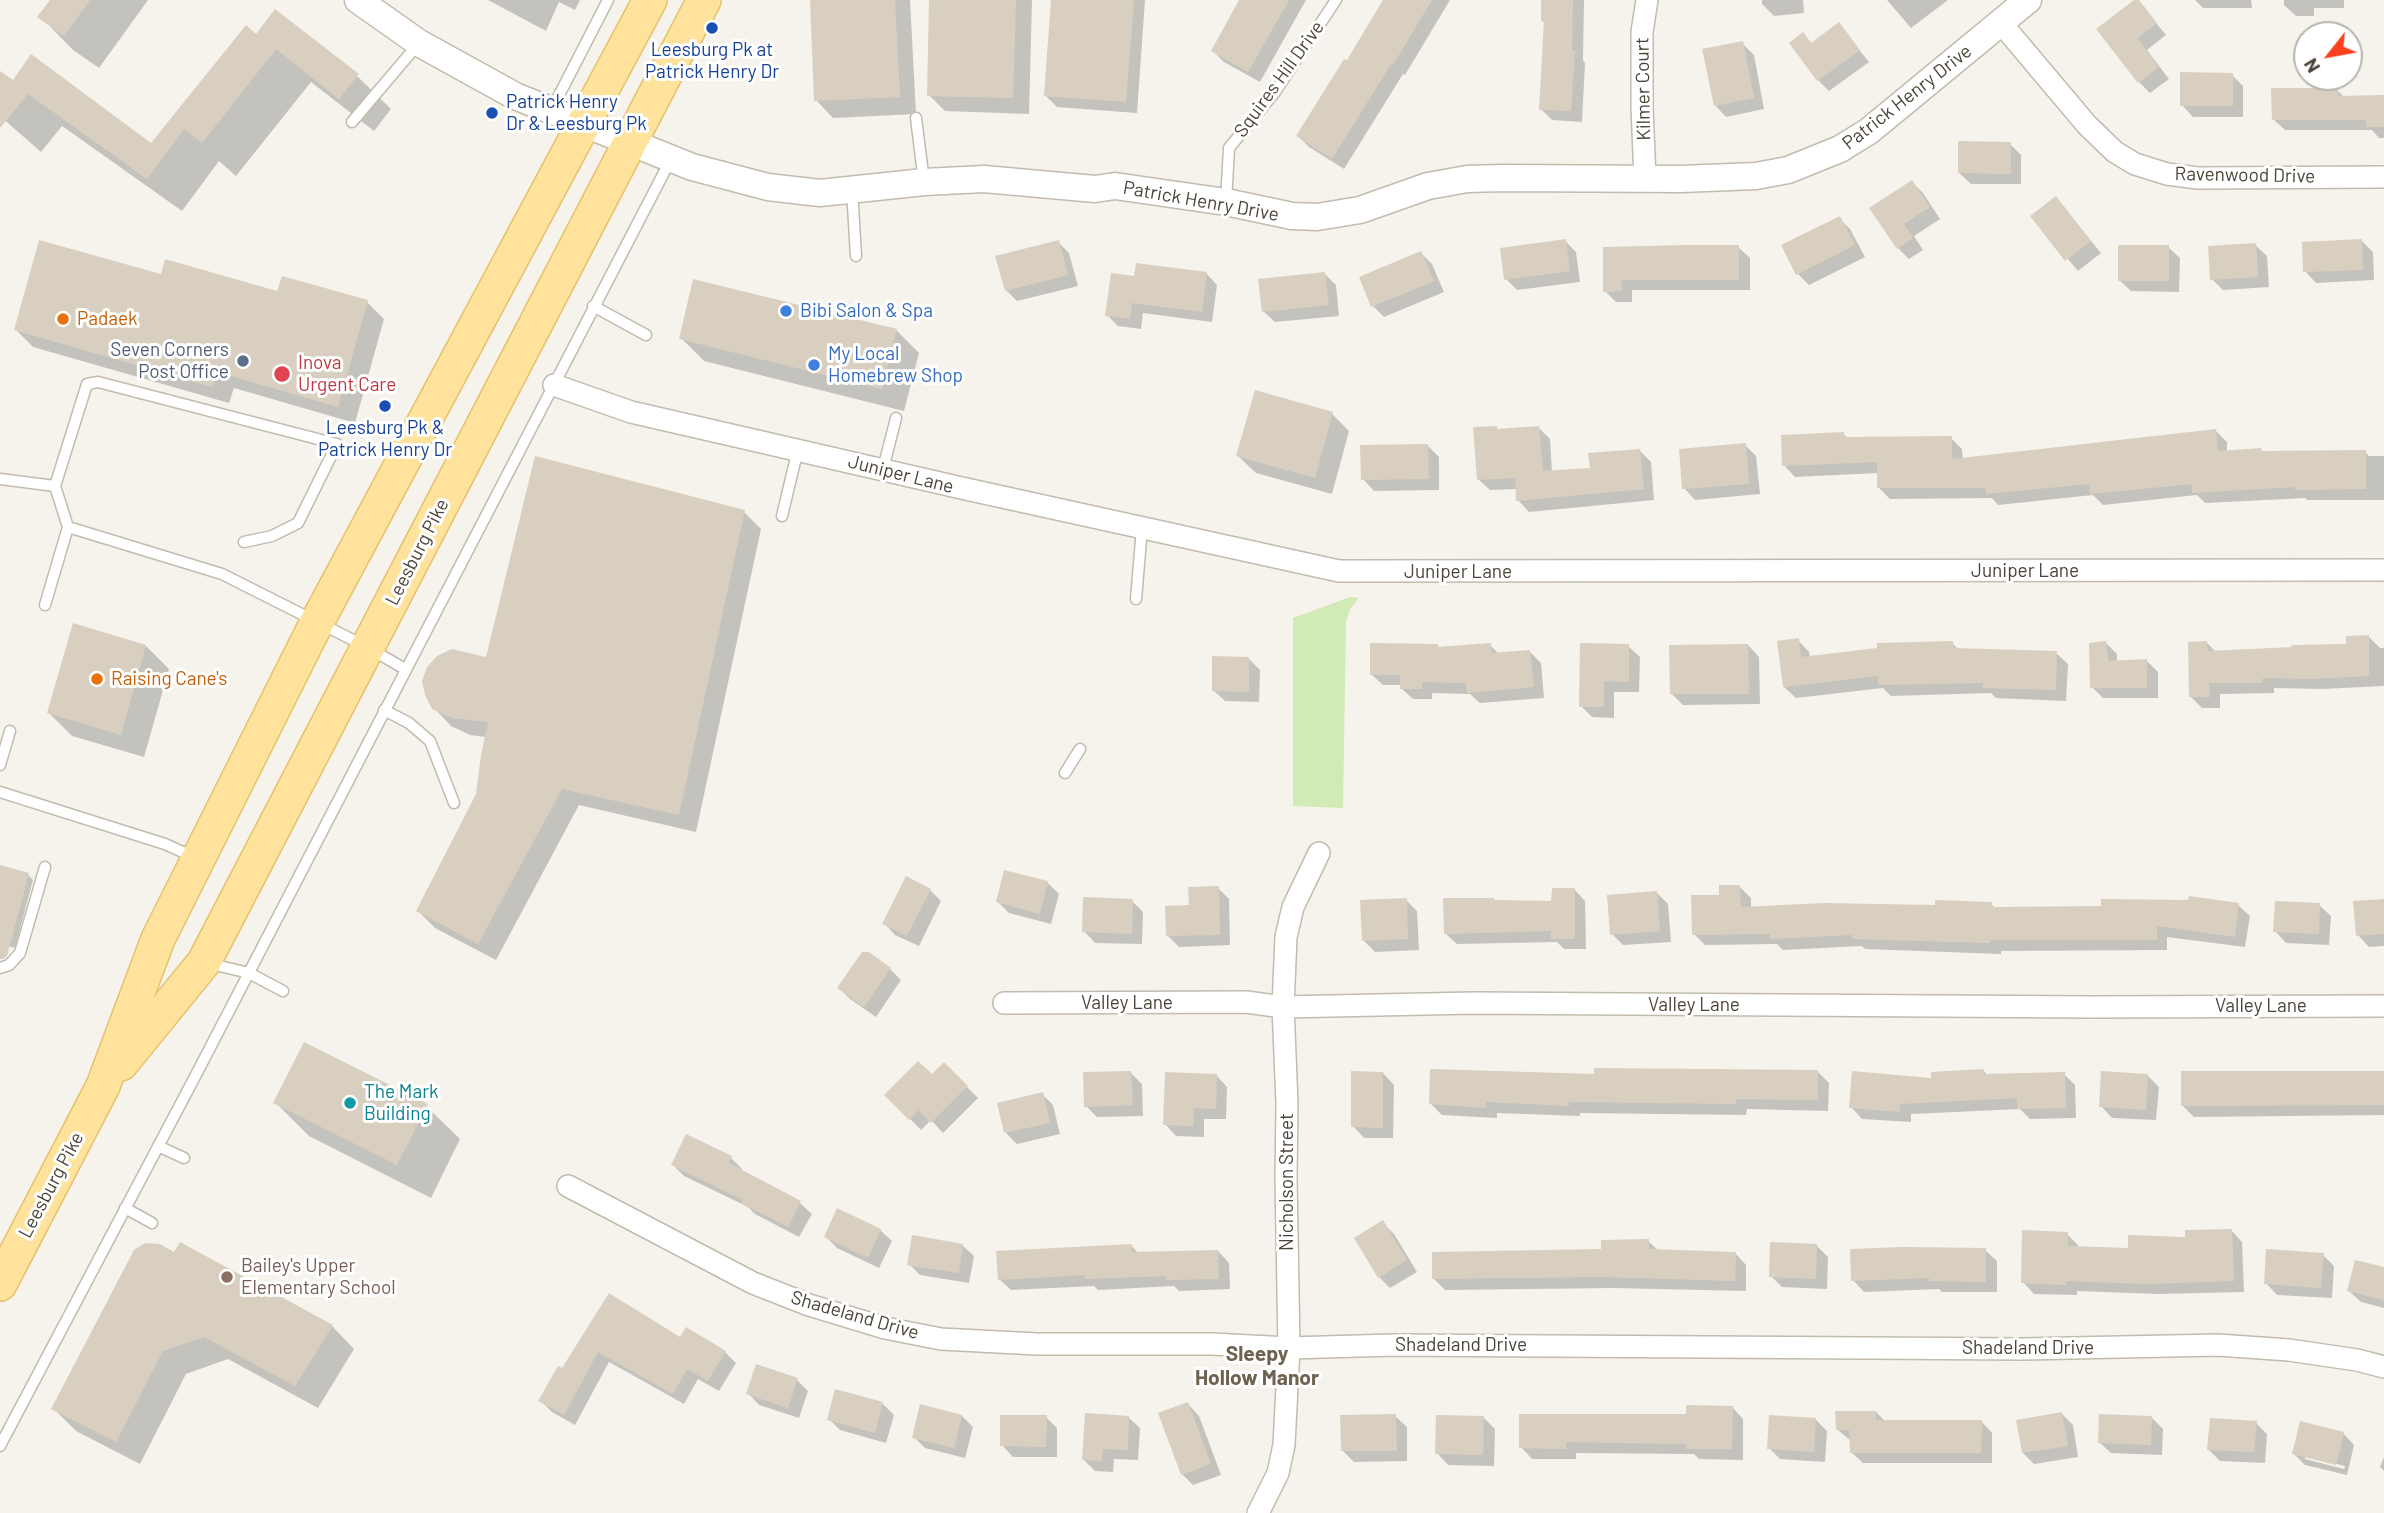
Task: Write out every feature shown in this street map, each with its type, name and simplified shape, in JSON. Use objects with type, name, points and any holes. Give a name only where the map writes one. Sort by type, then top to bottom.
[{"type":"main road","name":"Leesburg Pike","points":[[0,1284],[103,1087],[158,939],[317,622],[650,0]]},
{"type":"main road","name":"Leesburg Pike","points":[[103,1087],[204,962],[704,0]]},
{"type":"street","name":"Patrick Henry Drive","points":[[358,0],[419,43],[515,96],[671,159],[768,187],[809,192],[984,179],[1095,189],[1115,186],[1226,202],[1292,216],[1317,217],[1360,210],[1428,186],[1467,180],[1756,176],[1788,170],[1818,160],[1869,131],[2028,0]]},
{"type":"street","name":"Kilmer Court","points":[[1645,178],[1642,32],[1647,0]]},
{"type":"street","name":"Ravenwood Drive","points":[[2001,23],[2087,125],[2115,152],[2135,164],[2167,174],[2198,178],[2384,177]]},
{"type":"street","name":"Juniper Lane","points":[[554,385],[631,412],[1339,571],[2384,570]]},
{"type":"street","name":"Nicholson Street","points":[[1258,1513],[1278,1473],[1284,1445],[1289,1348],[1287,1103],[1283,1007],[1286,937],[1293,907],[1318,853]]},
{"type":"street","name":"Valley Lane","points":[[1004,1003],[1246,1002],[1283,1007],[1473,1003],[2384,1006]]},
{"type":"street","name":"Shadeland Drive","points":[[568,1186],[753,1283],[809,1305],[885,1328],[942,1339],[1037,1344],[1212,1344],[1289,1348],[1407,1345],[2023,1349],[2218,1345],[2289,1350],[2357,1360],[2384,1367]]},
{"type":"lane","points":[[551,111],[608,0]]},
{"type":"lane","name":"Squires Hill Drive","points":[[1226,202],[1229,148],[1275,92],[1336,0]]},
{"type":"lane","points":[[352,122],[419,43]]},
{"type":"lane","points":[[916,117],[924,182]]},
{"type":"lane","points":[[0,1446],[249,973],[671,159]]},
{"type":"lane","points":[[852,189],[856,256]]},
{"type":"lane","points":[[593,306],[646,335]]},
{"type":"lane","points":[[45,605],[68,527],[55,486],[87,384],[98,382],[337,444],[298,523],[272,536],[244,542]]},
{"type":"lane","points":[[883,470],[897,418]]},
{"type":"lane","points":[[782,516],[798,449]]},
{"type":"lane","points":[[0,479],[55,486]]},
{"type":"lane","points":[[68,527],[222,574],[368,647],[405,669]]},
{"type":"lane","points":[[1136,599],[1142,528]]},
{"type":"lane","points":[[384,710],[409,723],[430,741],[454,803]]},
{"type":"lane","points":[[0,765],[10,731]]},
{"type":"lane","points":[[1065,773],[1080,749]]},
{"type":"lane","points":[[0,792],[165,844],[198,859]]},
{"type":"lane","points":[[0,968],[9,965],[20,953],[45,867]]},
{"type":"lane","points":[[204,962],[249,973],[283,991]]},
{"type":"lane","points":[[158,1146],[184,1158]]},
{"type":"lane","points":[[125,1208],[152,1223]]},
{"type":"green space","points":[[1350,597],[1359,598],[1350,609],[1346,622],[1343,808],[1293,806],[1293,618]]},
{"type":"building","points":[[50,0],[90,0],[64,36],[37,17]]},
{"type":"building","points":[[810,0],[895,0],[900,97],[814,101]]},
{"type":"building","points":[[929,0],[1016,0],[1013,98],[927,96]]},
{"type":"building","points":[[1051,0],[1134,0],[1126,102],[1044,96]]},
{"type":"building","points":[[1239,0],[1289,0],[1248,72],[1211,51]]},
{"type":"building","points":[[1383,0],[1432,0],[1332,159],[1296,136]]},
{"type":"building","points":[[1541,0],[1573,0],[1572,50],[1575,50],[1571,111],[1539,110],[1544,21],[1541,21]]},
{"type":"building","points":[[2134,0],[2139,0],[2157,23],[2137,38],[2159,67],[2138,83],[2096,29]]},
{"type":"building","points":[[275,9],[359,74],[339,99],[276,49],[202,143],[184,129],[147,179],[28,94],[0,128],[0,71],[13,80],[31,54],[151,143],[246,25],[256,34]]},
{"type":"building","points":[[1839,22],[1860,50],[1817,81],[1789,43],[1803,32],[1811,43]]},
{"type":"building","points":[[1743,41],[1754,98],[1714,106],[1702,49]]},
{"type":"building","points":[[2180,72],[2233,73],[2233,106],[2180,106]]},
{"type":"building","points":[[2271,88],[2338,91],[2338,96],[2384,95],[2384,127],[2366,127],[2366,120],[2272,120]]},
{"type":"building","points":[[1958,141],[2011,142],[2011,174],[1958,173]]},
{"type":"building","points":[[1912,180],[1930,207],[1904,224],[1913,238],[1897,249],[1869,208]]},
{"type":"building","points":[[2056,196],[2091,241],[2065,261],[2030,216]]},
{"type":"building","points":[[1840,216],[1855,245],[1796,275],[1781,245]]},
{"type":"building","points":[[1566,239],[1570,271],[1504,280],[1500,248]]},
{"type":"building","points":[[2362,239],[2363,270],[2303,272],[2302,242]]},
{"type":"building","points":[[39,240],[161,274],[165,259],[277,291],[282,276],[368,300],[338,407],[217,372],[212,387],[14,330]]},
{"type":"building","points":[[1059,240],[1068,275],[1005,291],[995,256]]},
{"type":"building","points":[[2256,243],[2258,277],[2210,280],[2208,246]]},
{"type":"building","points":[[1739,245],[1739,280],[1621,280],[1622,291],[1603,292],[1603,247]]},
{"type":"building","points":[[2118,245],[2169,245],[2169,281],[2118,281]]},
{"type":"building","points":[[1421,251],[1434,281],[1371,307],[1359,277]]},
{"type":"building","points":[[1136,263],[1207,272],[1202,312],[1132,303],[1130,319],[1105,316],[1111,273],[1134,276]]},
{"type":"building","points":[[1325,272],[1329,305],[1262,312],[1258,279]]},
{"type":"building","points":[[693,279],[897,329],[882,389],[679,339]]},
{"type":"building","points":[[1255,390],[1333,412],[1315,478],[1236,456]]},
{"type":"building","points":[[1497,426],[1497,429],[1539,426],[1543,471],[1590,468],[1588,453],[1640,449],[1644,489],[1516,501],[1515,478],[1477,480],[1473,427]]},
{"type":"building","points":[[2216,429],[2218,451],[2261,448],[2262,451],[2366,450],[2366,489],[2295,490],[2295,487],[2192,493],[2192,484],[2090,494],[2089,484],[1986,494],[1985,488],[1877,488],[1877,462],[1782,466],[1781,435],[1844,432],[1844,437],[1952,436],[1952,459]]},
{"type":"building","points":[[1746,443],[1749,484],[1682,489],[1679,449]]},
{"type":"building","points":[[1428,444],[1429,479],[1361,480],[1360,445]]},
{"type":"building","points":[[535,456],[745,510],[679,815],[562,789],[478,944],[416,911],[476,794],[488,722],[452,718],[432,709],[422,681],[427,667],[437,656],[452,649],[486,657]]},
{"type":"building","name":"Raising Cane's","points":[[73,623],[146,645],[121,735],[47,713]]},
{"type":"building","points":[[2369,635],[2369,676],[2263,678],[2263,683],[2209,683],[2210,697],[2189,697],[2188,642],[2207,641],[2208,651],[2346,644],[2346,636]]},
{"type":"building","points":[[1799,638],[1801,657],[1877,648],[1877,643],[1953,641],[1953,648],[2057,651],[2056,690],[1983,688],[1983,683],[1878,685],[1878,676],[1783,687],[1777,641]]},
{"type":"building","points":[[2106,641],[2108,661],[2147,659],[2147,688],[2090,688],[2089,643]]},
{"type":"building","points":[[1370,643],[1438,644],[1438,647],[1491,643],[1492,653],[1530,650],[1534,687],[1467,693],[1466,683],[1422,682],[1422,689],[1400,689],[1400,675],[1370,675]]},
{"type":"building","points":[[1580,643],[1629,644],[1629,682],[1604,681],[1604,707],[1579,707]]},
{"type":"building","points":[[1748,644],[1749,694],[1670,694],[1669,645]]},
{"type":"building","points":[[1212,656],[1249,657],[1249,692],[1212,691]]},
{"type":"building","points":[[0,865],[29,873],[7,956],[3,959],[0,959]]},
{"type":"building","points":[[1004,870],[1048,881],[1040,914],[996,902]]},
{"type":"building","points":[[906,876],[931,889],[907,936],[882,924]]},
{"type":"building","points":[[1719,885],[1740,885],[1741,907],[1824,903],[1935,905],[1935,900],[1992,902],[1992,907],[2101,906],[2101,899],[2188,900],[2189,896],[2239,903],[2235,937],[2157,926],[2157,940],[1990,940],[1990,943],[1852,939],[1852,935],[1770,939],[1770,934],[1692,935],[1691,895],[1719,895]]},
{"type":"building","points":[[1219,886],[1220,935],[1166,936],[1165,906],[1189,905],[1188,887]]},
{"type":"building","points":[[1552,888],[1575,888],[1575,939],[1551,939],[1551,931],[1444,934],[1443,898],[1551,901]]},
{"type":"building","points":[[1657,891],[1660,931],[1610,935],[1607,895]]},
{"type":"building","points":[[1083,897],[1133,899],[1132,934],[1082,932]]},
{"type":"building","points":[[1407,898],[1408,939],[1362,941],[1360,900]]},
{"type":"building","points":[[2384,899],[2384,934],[2356,936],[2353,901]]},
{"type":"building","points":[[2275,901],[2320,903],[2319,934],[2273,932]]},
{"type":"building","points":[[862,952],[869,952],[891,968],[864,1007],[837,988]]},
{"type":"building","name":"The Mark Building","points":[[304,1042],[428,1104],[397,1165],[273,1103]]},
{"type":"building","points":[[918,1061],[932,1074],[944,1062],[968,1086],[931,1123],[918,1110],[909,1120],[884,1095]]},
{"type":"building","points":[[1594,1068],[1818,1070],[1818,1100],[1736,1099],[1736,1104],[1569,1102],[1569,1106],[1486,1102],[1486,1108],[1429,1104],[1430,1069],[1594,1074]]},
{"type":"building","points":[[1984,1069],[1984,1074],[2065,1072],[2066,1108],[2017,1109],[2017,1098],[1900,1104],[1900,1112],[1849,1108],[1852,1071],[1931,1078],[1931,1072]]},
{"type":"building","points":[[1131,1071],[1133,1105],[1084,1107],[1083,1072]]},
{"type":"building","points":[[1351,1071],[1383,1072],[1383,1128],[1351,1127]]},
{"type":"building","points":[[2101,1071],[2148,1074],[2146,1110],[2099,1107]]},
{"type":"building","points":[[2181,1071],[2384,1071],[2384,1105],[2181,1106]]},
{"type":"building","points":[[1165,1072],[1217,1074],[1216,1109],[1194,1108],[1193,1126],[1163,1125]]},
{"type":"building","points":[[1043,1092],[1050,1123],[1004,1133],[997,1103]]},
{"type":"building","points":[[686,1134],[732,1156],[729,1163],[801,1201],[788,1227],[741,1203],[743,1200],[671,1165]]},
{"type":"building","points":[[837,1208],[881,1229],[868,1258],[824,1237]]},
{"type":"building","points":[[1383,1220],[1407,1260],[1378,1278],[1354,1238]]},
{"type":"building","points":[[2232,1229],[2234,1281],[2145,1284],[2066,1281],[2066,1285],[2021,1283],[2022,1230],[2068,1232],[2068,1246],[2128,1248],[2128,1235],[2185,1237],[2185,1230]]},
{"type":"building","points":[[912,1235],[963,1244],[959,1273],[907,1265]]},
{"type":"building","points":[[1649,1239],[1649,1249],[1736,1252],[1735,1281],[1602,1277],[1432,1279],[1432,1252],[1601,1249],[1601,1240]]},
{"type":"building","points":[[180,1242],[333,1325],[295,1386],[204,1337],[163,1351],[116,1442],[51,1409],[134,1250],[145,1243],[160,1244],[174,1252]]},
{"type":"building","points":[[1770,1242],[1817,1244],[1816,1279],[1769,1277]]},
{"type":"building","points":[[1132,1244],[1132,1252],[1218,1250],[1219,1279],[1166,1280],[1166,1276],[1085,1279],[1085,1275],[998,1280],[996,1251]]},
{"type":"building","points":[[1986,1248],[1986,1282],[1929,1281],[1929,1278],[1851,1281],[1850,1249]]},
{"type":"building","points":[[2266,1249],[2324,1253],[2321,1288],[2264,1284]]},
{"type":"building","points":[[2355,1260],[2384,1267],[2384,1300],[2347,1291]]},
{"type":"building","points":[[609,1293],[680,1337],[686,1327],[726,1351],[708,1381],[687,1369],[673,1394],[598,1352],[564,1415],[538,1401],[558,1366],[562,1368]]},
{"type":"building","points":[[756,1364],[798,1378],[788,1408],[746,1394]]},
{"type":"building","points":[[835,1389],[883,1402],[875,1433],[827,1420]]},
{"type":"building","points":[[1188,1402],[1211,1464],[1181,1475],[1158,1413]]},
{"type":"building","points":[[920,1404],[962,1415],[954,1448],[912,1438]]},
{"type":"building","points":[[1686,1405],[1733,1406],[1732,1449],[1686,1449],[1686,1444],[1566,1442],[1566,1449],[1519,1448],[1519,1414],[1686,1414]]},
{"type":"building","points":[[1835,1411],[1876,1411],[1876,1420],[1982,1420],[1981,1453],[1850,1453],[1849,1430],[1836,1430]]},
{"type":"building","points":[[2062,1412],[2068,1446],[2022,1453],[2016,1420]]},
{"type":"building","points":[[1085,1413],[1129,1416],[1128,1450],[1103,1449],[1102,1461],[1082,1460]]},
{"type":"building","points":[[1396,1414],[1397,1451],[1341,1451],[1340,1415]]},
{"type":"building","points":[[2099,1414],[2152,1416],[2151,1445],[2098,1443]]},
{"type":"building","points":[[1000,1415],[1047,1415],[1046,1447],[1000,1446]]},
{"type":"building","points":[[1436,1415],[1484,1416],[1483,1455],[1435,1454]]},
{"type":"building","points":[[1769,1415],[1816,1418],[1814,1452],[1767,1449]]},
{"type":"building","points":[[2210,1418],[2257,1421],[2254,1452],[2207,1450]]},
{"type":"building","points":[[2300,1421],[2344,1432],[2336,1465],[2292,1454]]},
{"type":"place","name":"Leesburg Pk at Patrick Henry Dr","points":[[712,28]]},
{"type":"place","name":"Patrick Henry Dr & Leesburg Pk","points":[[492,113]]},
{"type":"place","name":"Bibi Salon & Spa","points":[[786,311]]},
{"type":"place","name":"Padaek","points":[[63,319]]},
{"type":"place","name":"Seven Corners Post Office","points":[[243,361]]},
{"type":"place","name":"My Local Homebrew Shop","points":[[814,365]]},
{"type":"place","name":"Inova Urgent Care","points":[[282,374]]},
{"type":"place","name":"Leesburg Pk & Patrick Henry Dr","points":[[385,406]]},
{"type":"place","name":"Raising Cane's","points":[[97,679]]},
{"type":"place","name":"The Mark Building","points":[[350,1103]]},
{"type":"place","name":"Bailey's Upper Elementary School","points":[[227,1277]]},
{"type":"district","name":"Sleepy Hollow Manor","points":[[1257,1366]]}]
